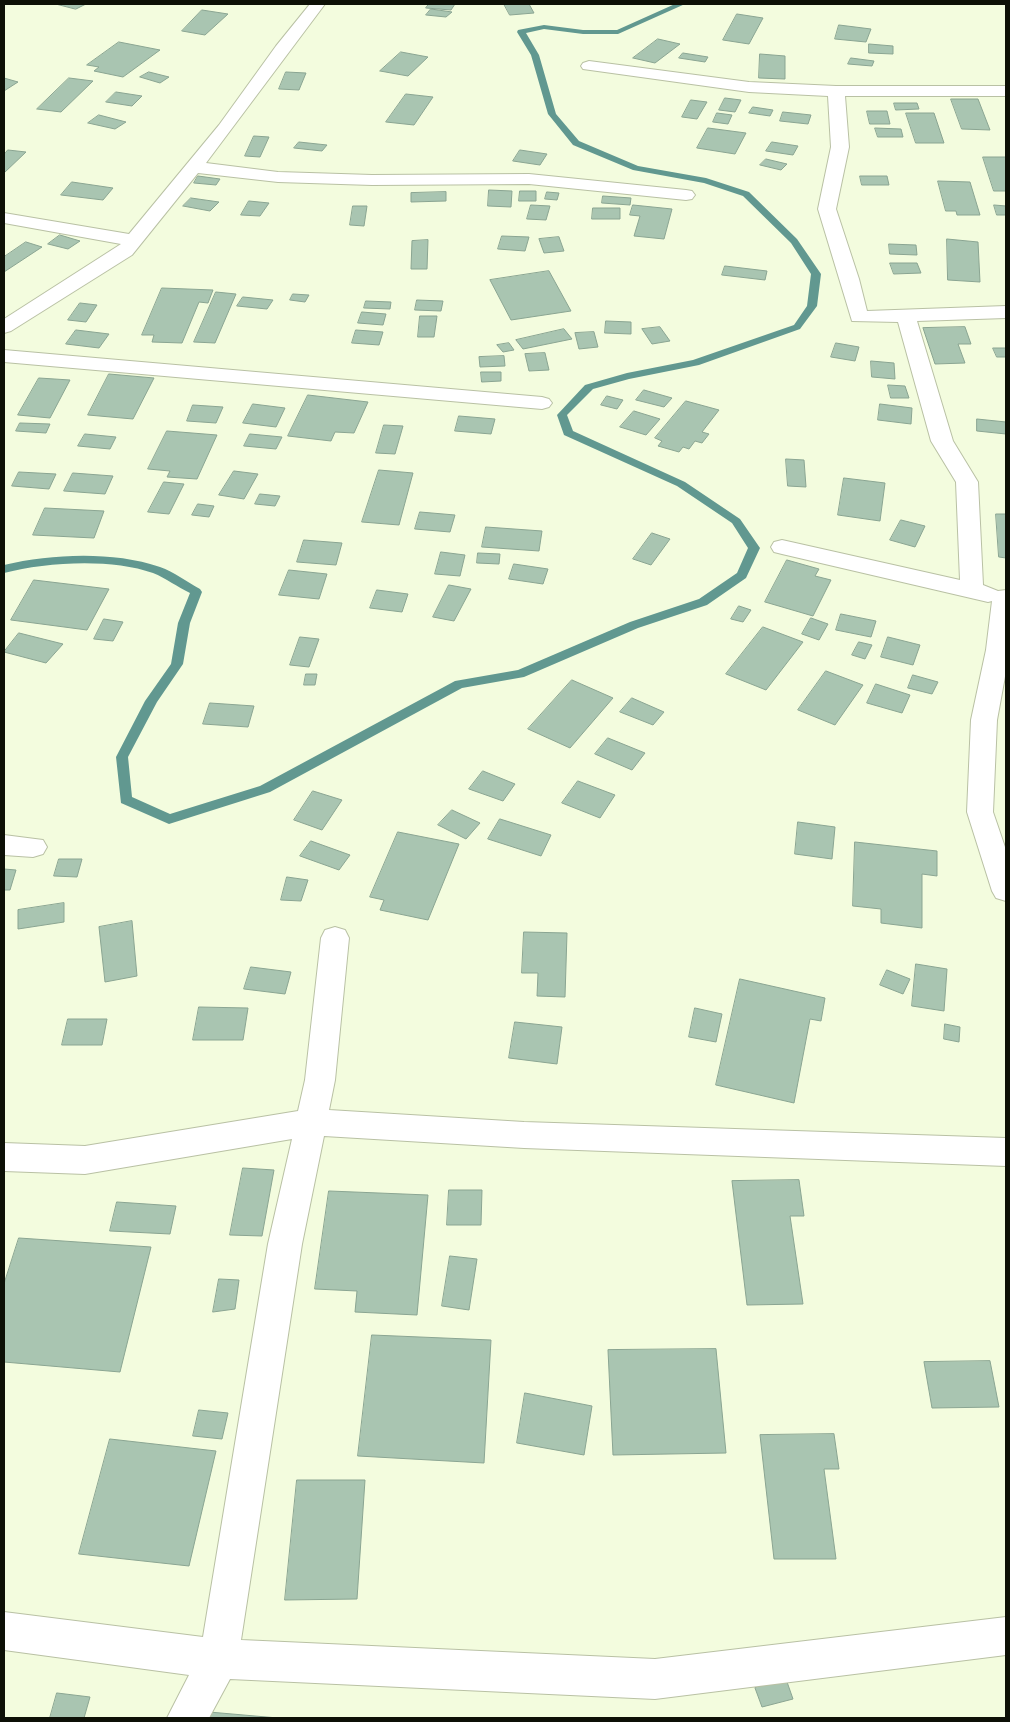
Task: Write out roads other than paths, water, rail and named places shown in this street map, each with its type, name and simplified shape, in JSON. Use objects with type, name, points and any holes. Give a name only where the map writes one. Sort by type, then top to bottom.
[{"type":"street","points":[[4,327],[125,251],[225,129],[282,49],[318,4]]},
{"type":"street","points":[[589,66],[749,87],[836,92],[1006,91]]},
{"type":"street","points":[[836,92],[840,147],[827,209],[850,280],[859,317],[1006,312]]},
{"type":"street","points":[[194,167],[278,177],[372,180],[529,179],[686,195]]},
{"type":"street","points":[[4,218],[133,240]]},
{"type":"street","points":[[906,316],[942,441],[967,482],[972,575],[971,590]]},
{"type":"street","points":[[4,356],[542,403]]},
{"type":"street","points":[[782,547],[1005,598],[998,650],[984,720],[980,812],[1006,891]]},
{"type":"street","points":[[4,845],[33,846]]},
{"type":"street","points":[[187,1718],[219,1659],[285,1244],[320,1080],[335,938]]},
{"type":"street","points":[[4,1157],[85,1160],[312,1122],[524,1135],[1006,1152]]},
{"type":"street","points":[[4,1631],[219,1659],[655,1679],[1006,1636]]},
{"type":"waterway","points":[[4,569],[19,565],[58,561],[123,563],[156,570],[196,592],[184,623],[177,664],[151,701],[122,757],[126,800],[169,819],[265,789],[459,684],[520,674],[634,625],[703,602],[742,575],[754,548],[736,521],[681,484],[568,433],[562,415],[589,387],[627,376],[695,363],[797,327],[812,306],[816,274],[794,241],[746,194],[706,181],[636,168],[603,156],[576,143],[552,114],[535,55],[521,32],[544,27],[583,32],[618,32],[681,4]]}]
